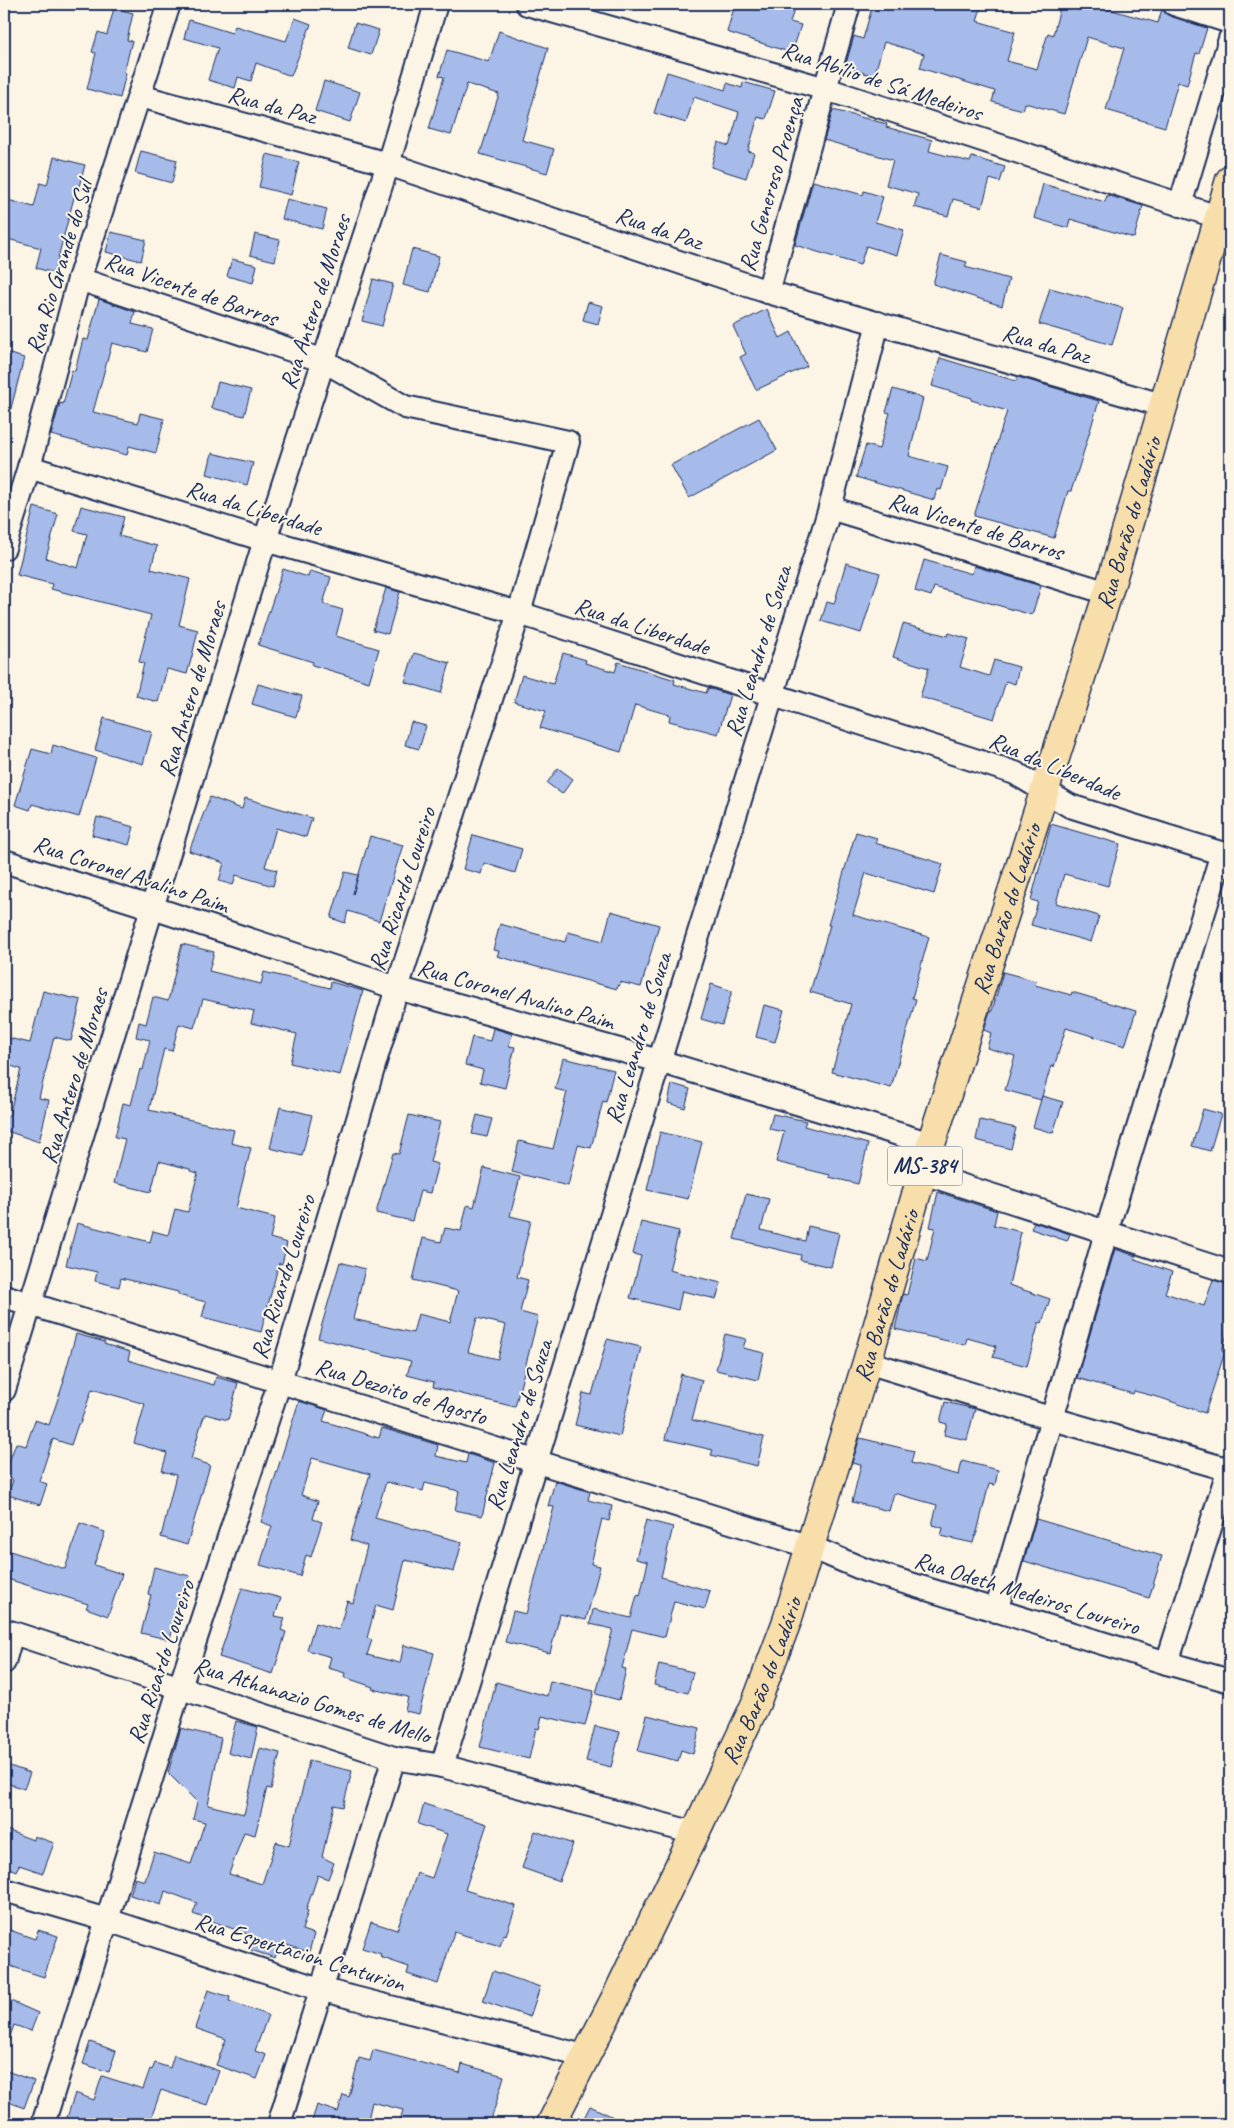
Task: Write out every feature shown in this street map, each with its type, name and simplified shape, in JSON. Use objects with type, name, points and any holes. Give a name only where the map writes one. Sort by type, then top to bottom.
[{"type":"main road","name":"Rua Barão do Ladário","points":[[551,2124],[584,2056],[619,1991],[756,1703],[787,1621],[867,1362],[931,1144],[1108,593],[1230,180]]},
{"type":"street","name":"Rua Rio Grande do Sul","points":[[4,548],[29,467],[79,279],[169,4]]},
{"type":"street","name":"Rua Antero de Moraes","points":[[4,1390],[265,540],[388,164],[436,4]]},
{"type":"street","name":"Rua Abílio de Sá Medeiros","points":[[528,4],[826,89],[1218,218]]},
{"type":"street","name":"Rua Generoso Proença","points":[[768,292],[849,4]]},
{"type":"street","points":[[1174,4],[1230,22]]},
{"type":"street","points":[[1180,205],[1230,39]]},
{"type":"street","name":"Rua da Paz","points":[[140,96],[388,164],[768,292],[1162,405]]},
{"type":"street","name":"Rua Vicente de Barros","points":[[79,279],[324,361],[404,407],[568,442]]},
{"type":"street","name":"Rua Leandro de Souza","points":[[442,1766],[830,508],[878,323]]},
{"type":"street","name":"Rua Ricardo Loureiro","points":[[43,2124],[180,1687],[280,1381],[397,988],[519,613],[568,442]]},
{"type":"street","name":"Rua da Liberdade","points":[[29,467],[265,540],[519,613],[1015,774],[1070,806],[1226,854]]},
{"type":"street","name":"Rua Vicente de Barros","points":[[830,508],[1108,593]]},
{"type":"street","points":[[996,1611],[1106,1233],[1226,854]]},
{"type":"street","name":"Rua Coronel Avalino Paim","points":[[4,861],[397,988],[659,1061],[931,1144]]},
{"type":"street","points":[[923,1173],[1230,1272]]},
{"type":"street","name":"Rua Dezoito de Agosto","points":[[4,1296],[811,1547]]},
{"type":"street","points":[[867,1362],[1053,1419],[1230,1468],[1167,1663]]},
{"type":"street","name":"Rua Odeth Medeiros Loureiro","points":[[811,1547],[865,1570],[1230,1681]]},
{"type":"street","points":[[4,1662],[8,1632]]},
{"type":"street","name":"Rua Athanazio Gomes de Mello","points":[[8,1632],[394,1758],[442,1766],[695,1833]]},
{"type":"street","points":[[280,2124],[394,1758]]},
{"type":"street","name":"Rua Espertacion Centurion","points":[[4,1890],[107,1920],[323,1990],[584,2056]]},
{"type":"building","points":[[735,4],[796,4],[790,22],[801,25],[792,53],[727,32]]},
{"type":"building","points":[[873,4],[982,4],[977,21],[1015,32],[1007,61],[1037,69],[1048,33],[1053,35],[1061,4],[1090,4],[1158,23],[1162,9],[1170,16],[1207,28],[1199,54],[1196,53],[1187,85],[1178,82],[1165,127],[1106,110],[1124,48],[1087,37],[1064,114],[1025,103],[1023,110],[992,102],[995,91],[920,68],[924,54],[884,42],[874,76],[845,67],[854,36],[863,39]]},
{"type":"building","points":[[114,8],[133,13],[127,40],[132,41],[120,98],[87,89],[96,53],[92,52],[98,32],[107,35]]},
{"type":"building","points":[[295,18],[311,24],[291,76],[256,63],[251,81],[238,77],[235,88],[208,80],[218,48],[184,38],[189,20],[232,33],[235,26],[286,41]]},
{"type":"building","points":[[355,23],[379,30],[371,55],[348,48]]},
{"type":"building","points":[[499,31],[548,48],[522,140],[554,149],[547,173],[480,154],[499,94],[467,84],[451,135],[429,129],[444,77],[439,76],[447,50],[489,62]]},
{"type":"building","points":[[667,72],[725,90],[727,83],[742,88],[743,82],[775,91],[766,119],[758,117],[748,151],[754,153],[746,178],[711,167],[718,142],[729,146],[739,112],[694,97],[686,123],[654,113]]},
{"type":"building","points":[[324,81],[360,92],[350,122],[315,111]]},
{"type":"building","points":[[833,110],[887,124],[886,127],[932,140],[929,151],[970,162],[972,157],[1005,167],[1000,182],[990,179],[982,207],[953,199],[948,216],[914,207],[918,194],[886,185],[893,160],[824,140]]},
{"type":"building","points":[[141,151],[177,160],[172,183],[135,173]]},
{"type":"building","points":[[267,154],[299,162],[291,195],[259,187]]},
{"type":"building","points":[[54,157],[85,165],[78,190],[76,190],[54,273],[36,268],[41,248],[4,238],[4,199],[34,207],[40,183],[47,185]]},
{"type":"building","points":[[813,181],[863,195],[864,191],[883,197],[875,222],[904,230],[897,255],[866,246],[860,265],[795,245]]},
{"type":"building","points":[[1043,184],[1105,202],[1107,195],[1143,206],[1134,238],[1070,219],[1068,228],[1034,218]]},
{"type":"building","points":[[287,199],[327,209],[322,229],[282,219]]},
{"type":"building","points":[[111,232],[146,240],[141,261],[106,252]]},
{"type":"building","points":[[255,234],[280,240],[275,261],[250,255]]},
{"type":"building","points":[[412,249],[439,256],[430,292],[403,285]]},
{"type":"building","points":[[941,255],[967,262],[965,267],[1009,279],[1002,306],[933,284]]},
{"type":"building","points":[[232,259],[257,265],[253,283],[227,276]]},
{"type":"building","points":[[373,279],[393,284],[382,326],[362,321]]},
{"type":"building","points":[[1050,288],[1123,308],[1112,345],[1039,324]]},
{"type":"building","points":[[99,299],[135,312],[132,324],[153,329],[147,352],[112,343],[93,412],[138,423],[140,413],[164,419],[156,453],[129,446],[127,455],[51,435],[60,403],[63,404],[72,370],[75,371],[83,339],[88,340]]},
{"type":"building","points":[[588,302],[603,306],[598,324],[583,320]]},
{"type":"building","points":[[767,309],[780,338],[791,332],[807,366],[756,390],[740,357],[746,354],[733,326]]},
{"type":"building","points":[[4,352],[24,358],[9,416],[4,415]]},
{"type":"building","points":[[940,358],[1016,381],[1018,377],[1099,401],[1079,467],[1071,491],[1068,491],[1054,538],[974,516],[1007,411],[932,386]]},
{"type":"building","points":[[218,382],[251,390],[244,416],[211,408]]},
{"type":"building","points":[[893,389],[923,398],[909,456],[948,467],[941,490],[937,489],[934,500],[856,477],[866,445],[879,449],[890,413],[886,412]]},
{"type":"building","points":[[759,418],[777,450],[689,498],[671,465]]},
{"type":"building","points":[[212,453],[253,463],[247,485],[207,474]]},
{"type":"building","points":[[81,506],[124,517],[119,536],[157,546],[151,569],[190,579],[179,625],[198,630],[192,656],[187,674],[167,669],[158,702],[136,696],[144,663],[139,662],[151,615],[51,589],[52,584],[17,575],[34,507],[58,514],[46,558],[78,568],[87,534],[74,531]]},
{"type":"building","points":[[924,560],[972,574],[974,566],[1041,586],[1032,615],[934,587],[931,596],[915,591]]},
{"type":"building","points":[[846,563],[880,573],[861,633],[821,621],[827,602],[834,604]]},
{"type":"building","points":[[283,569],[308,577],[310,571],[331,577],[323,604],[343,610],[336,636],[379,649],[369,682],[312,665],[313,662],[258,645]]},
{"type":"building","points":[[386,588],[400,592],[388,634],[373,630]]},
{"type":"building","points":[[903,624],[948,636],[949,633],[969,639],[960,667],[989,676],[994,660],[1019,667],[1015,684],[1006,681],[994,719],[920,697],[929,668],[893,657]]},
{"type":"building","points":[[414,653],[450,663],[441,693],[405,682]]},
{"type":"building","points":[[563,653],[586,660],[585,663],[615,672],[618,662],[675,680],[674,684],[706,693],[708,688],[730,695],[718,734],[669,721],[670,715],[635,705],[621,752],[540,728],[546,711],[514,702],[522,675],[553,684]]},
{"type":"building","points":[[258,684],[302,696],[296,717],[252,704]]},
{"type":"building","points":[[104,718],[152,732],[143,764],[95,750]]},
{"type":"building","points":[[411,722],[426,726],[419,749],[405,745]]},
{"type":"building","points":[[53,745],[96,758],[79,817],[32,804],[30,810],[15,805],[32,749],[51,754]]},
{"type":"building","points":[[558,768],[573,779],[562,794],[547,783]]},
{"type":"building","points":[[210,797],[242,809],[245,798],[312,818],[306,837],[276,828],[265,867],[277,870],[273,886],[236,875],[233,885],[219,881],[224,863],[189,851]]},
{"type":"building","points":[[97,817],[134,827],[129,845],[92,835]]},
{"type":"building","points":[[1051,824],[1120,844],[1108,886],[1064,874],[1056,903],[1099,916],[1091,942],[1031,925],[1038,902],[1031,900]]},
{"type":"building","points":[[856,832],[877,838],[875,843],[943,864],[934,894],[866,873],[853,915],[929,937],[912,998],[916,999],[891,1088],[832,1072],[851,1004],[810,992]]},
{"type":"building","points":[[473,835],[522,849],[515,873],[484,863],[481,874],[463,869]]},
{"type":"building","points":[[370,836],[403,845],[379,921],[348,911],[345,923],[331,918],[345,872],[358,875],[353,894]]},
{"type":"building","points":[[611,911],[659,925],[641,987],[620,982],[617,989],[497,956],[499,951],[493,950],[500,924],[565,942],[568,932],[603,941]]},
{"type":"building","points":[[182,944],[214,952],[209,971],[261,984],[264,972],[330,988],[331,982],[363,991],[340,1075],[290,1063],[297,1034],[251,1023],[254,1011],[203,999],[194,1028],[179,1024],[172,1051],[164,1049],[149,1110],[234,1130],[231,1143],[251,1148],[236,1208],[275,1218],[270,1238],[287,1243],[282,1264],[279,1263],[261,1332],[202,1317],[206,1302],[178,1295],[178,1292],[121,1278],[119,1287],[95,1281],[97,1272],[66,1265],[77,1223],[150,1242],[153,1231],[168,1235],[175,1209],[188,1212],[198,1173],[190,1171],[190,1169],[159,1161],[151,1192],[114,1183],[125,1139],[115,1137],[123,1103],[131,1105],[140,1069],[143,1070],[150,1040],[136,1037],[139,1022],[146,1024],[153,997],[168,1001]]},
{"type":"building","points":[[1003,972],[1036,981],[1035,985],[1071,995],[1072,992],[1136,1011],[1125,1046],[1066,1028],[1054,1067],[1051,1066],[1041,1100],[1005,1090],[1015,1056],[987,1048],[991,1033],[984,1030],[990,1011],[992,1011]]},
{"type":"building","points":[[711,984],[732,991],[722,1025],[701,1019]]},
{"type":"building","points":[[43,991],[81,1000],[71,1041],[54,1037],[39,1098],[49,1100],[39,1142],[4,1130],[4,1114],[9,1116],[21,1069],[4,1064],[4,1037],[30,1043]]},
{"type":"building","points":[[764,1005],[784,1010],[775,1042],[756,1037]]},
{"type":"building","points":[[493,1028],[512,1034],[509,1046],[515,1047],[505,1088],[480,1082],[483,1070],[465,1065],[472,1037],[490,1041]]},
{"type":"building","points":[[563,1058],[614,1070],[606,1102],[603,1101],[591,1148],[578,1145],[568,1186],[512,1172],[519,1141],[553,1149],[567,1092],[555,1089]]},
{"type":"building","points":[[672,1084],[690,1089],[685,1108],[668,1103]]},
{"type":"building","points":[[1042,1096],[1063,1102],[1053,1133],[1033,1127]]},
{"type":"building","points":[[280,1107],[312,1115],[302,1156],[270,1148]]},
{"type":"building","points":[[1203,1109],[1221,1114],[1210,1151],[1192,1146]]},
{"type":"building","points":[[773,1114],[806,1121],[804,1126],[868,1144],[858,1184],[776,1162],[784,1132],[769,1129]]},
{"type":"building","points":[[409,1115],[440,1122],[430,1162],[438,1164],[430,1193],[420,1191],[412,1221],[376,1213],[393,1153],[399,1154]]},
{"type":"building","points":[[477,1115],[492,1119],[487,1137],[472,1134]]},
{"type":"building","points":[[980,1120],[1016,1128],[1011,1149],[976,1140]]},
{"type":"building","points":[[660,1132],[702,1142],[688,1199],[647,1190]]},
{"type":"building","points":[[484,1168],[520,1177],[510,1216],[531,1221],[517,1277],[528,1280],[520,1312],[538,1317],[515,1407],[433,1387],[434,1382],[407,1375],[411,1361],[318,1338],[340,1262],[365,1269],[353,1319],[413,1333],[418,1314],[450,1322],[458,1291],[413,1280],[423,1238],[441,1242],[445,1228],[461,1231],[467,1205],[474,1207]],"holes":[[[477,1318],[506,1325],[498,1359],[468,1352]]]},
{"type":"building","points":[[938,1192],[997,1211],[994,1225],[1021,1232],[1009,1285],[1050,1299],[1042,1323],[1039,1322],[1027,1366],[993,1357],[996,1346],[967,1338],[965,1345],[895,1329],[903,1294],[907,1295],[916,1258],[927,1261],[935,1228],[930,1227]]},
{"type":"building","points":[[746,1194],[769,1199],[761,1230],[805,1241],[808,1226],[839,1233],[831,1267],[800,1260],[801,1255],[734,1239]]},
{"type":"building","points":[[641,1222],[679,1231],[669,1270],[721,1283],[716,1299],[682,1291],[678,1310],[630,1298],[641,1256],[633,1254]]},
{"type":"building","points":[[1034,1222],[1070,1234],[1067,1241],[1031,1229]]},
{"type":"building","points":[[1115,1249],[1136,1256],[1135,1259],[1172,1272],[1165,1293],[1204,1306],[1213,1280],[1230,1285],[1230,1325],[1222,1351],[1225,1352],[1205,1413],[1161,1398],[1134,1391],[1133,1394],[1077,1378]]},
{"type":"building","points":[[76,1334],[105,1342],[104,1344],[130,1352],[128,1360],[157,1369],[214,1385],[216,1377],[238,1383],[228,1420],[205,1414],[200,1428],[191,1459],[210,1465],[187,1545],[161,1537],[176,1475],[162,1471],[167,1453],[134,1443],[145,1404],[92,1389],[71,1445],[53,1439],[39,1481],[47,1484],[40,1505],[8,1495],[13,1480],[4,1475],[16,1443],[26,1446],[35,1420],[49,1425],[64,1381]]},
{"type":"building","points":[[725,1334],[746,1339],[743,1348],[764,1353],[758,1380],[716,1370]]},
{"type":"building","points":[[607,1339],[641,1347],[620,1436],[575,1425],[583,1393],[592,1395]]},
{"type":"building","points":[[681,1374],[702,1380],[692,1420],[764,1437],[757,1466],[711,1455],[713,1450],[665,1439]]},
{"type":"building","points":[[299,1401],[327,1410],[323,1421],[379,1438],[382,1428],[438,1445],[436,1456],[466,1463],[468,1454],[495,1463],[482,1516],[455,1510],[459,1491],[425,1483],[423,1491],[386,1482],[375,1518],[462,1542],[454,1572],[405,1560],[393,1610],[376,1605],[367,1638],[372,1640],[367,1655],[400,1663],[404,1645],[434,1653],[419,1714],[405,1711],[408,1697],[372,1689],[373,1687],[344,1677],[345,1673],[328,1668],[331,1657],[307,1650],[315,1623],[339,1630],[347,1601],[353,1603],[367,1546],[350,1540],[370,1474],[312,1458],[301,1495],[318,1501],[313,1519],[322,1522],[311,1557],[306,1555],[300,1576],[260,1565],[272,1526],[261,1522]]},
{"type":"building","points":[[945,1402],[975,1409],[967,1440],[944,1435],[947,1424],[940,1422]]},
{"type":"building","points":[[860,1438],[914,1451],[911,1463],[959,1475],[962,1461],[998,1470],[995,1485],[989,1484],[973,1543],[941,1536],[943,1528],[932,1525],[937,1505],[894,1493],[889,1511],[852,1502],[861,1465],[852,1463]]},
{"type":"building","points":[[555,1481],[590,1492],[588,1500],[612,1506],[609,1521],[602,1519],[591,1564],[600,1566],[586,1620],[560,1614],[550,1653],[505,1642],[513,1611],[526,1614],[554,1507],[548,1506]]},
{"type":"building","points":[[1036,1519],[1162,1556],[1149,1598],[1024,1561]]},
{"type":"building","points":[[646,1520],[673,1527],[661,1577],[710,1591],[705,1609],[674,1601],[665,1637],[632,1629],[622,1668],[626,1669],[619,1700],[596,1694],[613,1629],[590,1624],[593,1609],[631,1618],[637,1595],[640,1596],[648,1562],[636,1559]]},
{"type":"building","points":[[80,1523],[105,1532],[94,1565],[122,1574],[108,1616],[86,1608],[88,1604],[4,1578],[4,1549],[65,1569]]},
{"type":"building","points":[[154,1567],[190,1576],[183,1603],[179,1602],[170,1640],[141,1633],[151,1595],[148,1594]]},
{"type":"building","points":[[242,1588],[281,1598],[275,1616],[285,1618],[281,1630],[286,1632],[273,1674],[219,1657]]},
{"type":"building","points":[[659,1664],[693,1672],[688,1693],[654,1685]]},
{"type":"building","points":[[550,1681],[594,1691],[585,1726],[542,1716],[539,1729],[536,1728],[529,1759],[480,1747],[496,1682],[547,1696]]},
{"type":"building","points":[[647,1715],[700,1728],[693,1754],[681,1750],[678,1761],[638,1751]]},
{"type":"building","points":[[236,1721],[258,1727],[251,1759],[228,1753]]},
{"type":"building","points":[[595,1726],[620,1732],[611,1767],[586,1761]]},
{"type":"building","points":[[181,1728],[221,1738],[208,1805],[244,1814],[260,1748],[280,1753],[271,1789],[267,1788],[255,1835],[244,1832],[229,1874],[262,1884],[276,1842],[289,1846],[309,1761],[352,1771],[343,1807],[334,1805],[322,1857],[334,1863],[328,1879],[318,1875],[306,1910],[308,1911],[302,1930],[314,1934],[309,1952],[280,1943],[275,1958],[251,1950],[255,1937],[193,1914],[197,1903],[165,1891],[161,1905],[130,1895],[135,1878],[145,1881],[154,1852],[191,1864],[205,1822],[193,1819],[197,1802],[168,1773]]},
{"type":"building","points":[[4,1764],[30,1773],[24,1789],[4,1782]]},
{"type":"building","points":[[424,1804],[487,1824],[465,1890],[516,1906],[500,1946],[454,1932],[438,1984],[407,1974],[409,1967],[380,1957],[381,1954],[362,1948],[371,1922],[397,1930],[417,1873],[432,1878],[447,1834],[418,1824]]},
{"type":"building","points":[[4,1829],[33,1840],[34,1836],[54,1843],[43,1873],[19,1865],[16,1871],[4,1866]]},
{"type":"building","points":[[535,1831],[573,1844],[559,1881],[522,1868]]},
{"type":"building","points":[[4,1928],[35,1939],[38,1930],[58,1936],[44,1977],[4,1964]]},
{"type":"building","points":[[493,1971],[540,1987],[530,2017],[483,2001]]},
{"type":"building","points":[[208,1990],[230,1997],[229,2001],[268,2015],[255,2051],[266,2055],[257,2079],[216,2065],[226,2039],[195,2028]]},
{"type":"building","points":[[4,1998],[38,2013],[31,2031],[14,2025],[7,2045],[4,2045]]},
{"type":"building","points":[[90,2042],[116,2051],[109,2072],[83,2064]]},
{"type":"building","points":[[373,2050],[460,2073],[462,2064],[504,2076],[490,2124],[399,2124],[403,2110],[372,2102],[367,2124],[311,2124],[317,2105],[338,2112],[343,2095],[349,2097],[359,2058],[370,2061]]},
{"type":"building","points":[[174,2055],[219,2071],[207,2105],[161,2090],[149,2124],[65,2124],[75,2093],[94,2100],[102,2076],[143,2089],[150,2069],[152,2070],[155,2063],[170,2068]]},
{"type":"building","points":[[4,2070],[34,2081],[24,2108],[4,2100]]},
{"type":"building","points":[[590,2106],[628,2124],[581,2124]]}]
